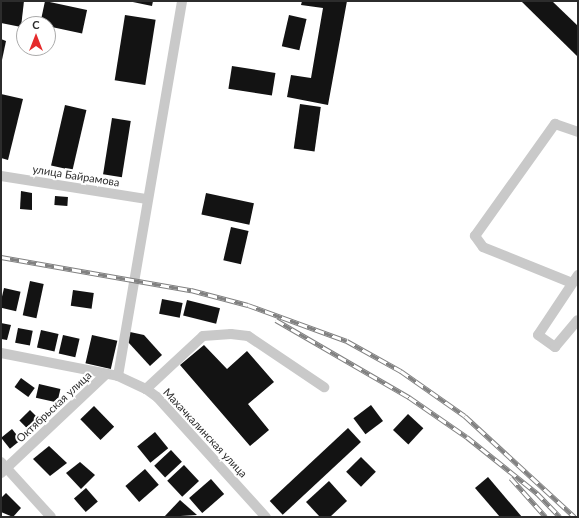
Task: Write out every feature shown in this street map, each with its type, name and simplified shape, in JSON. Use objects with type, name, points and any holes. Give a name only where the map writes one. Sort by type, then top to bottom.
[{"type":"street","points":[[118,376],[182,1]]},
{"type":"street","points":[[578,132],[555,124],[475,236],[483,247],[575,279],[538,335],[555,347],[578,320]]},
{"type":"street","name":"улица Байрамова","points":[[1,176],[147,199]]},
{"type":"street","points":[[146,390],[203,336],[231,334],[248,336],[324,387]]},
{"type":"street","name":"Махачкалинская улица","points":[[1,353],[118,376],[157,396],[266,517]]},
{"type":"street","name":"Октябрьская улица","points":[[3,468],[106,374]]},
{"type":"street","points":[[3,468],[51,517]]},
{"type":"building","points":[[1,1],[24,1],[22,16],[16,16],[16,26],[1,23]]},
{"type":"building","points":[[45,1],[87,10],[82,33],[56,28],[56,16],[42,16]]},
{"type":"building","points":[[128,1],[153,1],[152,6]]},
{"type":"building","points":[[302,1],[347,1],[328,105],[287,97],[291,75],[311,78],[323,8],[301,5]]},
{"type":"building","points":[[521,1],[552,1],[578,26],[578,57]]},
{"type":"building","points":[[125,15],[156,20],[145,85],[115,80]]},
{"type":"building","points":[[289,15],[307,19],[299,50],[282,46]]},
{"type":"building","points":[[1,39],[6,41],[2,60],[1,60]]},
{"type":"building","points":[[232,66],[275,73],[272,96],[228,89]]},
{"type":"building","points":[[1,94],[23,99],[8,160],[1,158]]},
{"type":"building","points":[[300,104],[321,107],[315,151],[294,149]]},
{"type":"building","points":[[65,105],[86,110],[72,170],[51,165]]},
{"type":"building","points":[[112,118],[131,121],[122,177],[103,174]]},
{"type":"building","points":[[21,191],[32,193],[32,210],[20,209]]},
{"type":"building","points":[[206,193],[254,203],[249,225],[201,215]]},
{"type":"building","points":[[55,196],[68,197],[67,206],[54,205]]},
{"type":"building","points":[[231,227],[249,231],[241,264],[223,260]]},
{"type":"building","points":[[30,281],[44,284],[36,318],[23,315]]},
{"type":"building","points":[[4,288],[21,292],[16,311],[1,308]]},
{"type":"building","points":[[73,290],[94,293],[92,309],[71,306]]},
{"type":"building","points":[[162,299],[183,303],[180,318],[159,314]]},
{"type":"building","points":[[187,300],[220,308],[216,324],[183,316]]},
{"type":"building","points":[[1,323],[11,325],[7,340],[1,339]]},
{"type":"building","points":[[18,328],[33,331],[30,346],[15,343]]},
{"type":"building","points":[[41,330],[59,334],[54,352],[37,348]]},
{"type":"building","points":[[130,332],[144,335],[162,355],[150,366],[128,342]]},
{"type":"building","points":[[63,335],[80,339],[75,357],[59,354]]},
{"type":"building","points":[[92,335],[117,341],[111,369],[85,363]]},
{"type":"building","points":[[204,345],[227,369],[247,351],[274,382],[248,404],[269,430],[250,446],[180,365]]},
{"type":"building","points":[[21,378],[35,388],[28,397],[15,387]]},
{"type":"building","points":[[39,384],[60,389],[57,403],[36,398]]},
{"type":"building","points":[[371,405],[383,421],[365,434],[353,418]]},
{"type":"building","points":[[94,406],[114,427],[100,440],[80,419]]},
{"type":"building","points":[[30,410],[42,422],[31,433],[19,421]]},
{"type":"building","points":[[408,414],[423,428],[408,444],[393,430]]},
{"type":"building","points":[[348,428],[361,442],[283,515],[270,501]]},
{"type":"building","points":[[12,429],[21,440],[10,449],[1,438]]},
{"type":"building","points":[[155,432],[168,448],[150,463],[137,446]]},
{"type":"building","points":[[49,446],[67,463],[50,476],[33,459]]},
{"type":"building","points":[[171,450],[182,462],[165,477],[154,466]]},
{"type":"building","points":[[361,457],[376,472],[361,487],[346,472]]},
{"type":"building","points":[[80,462],[95,475],[81,489],[66,473]]},
{"type":"building","points":[[184,465],[199,481],[182,497],[167,481]]},
{"type":"building","points":[[145,469],[159,485],[139,502],[125,486]]},
{"type":"building","points":[[488,477],[522,517],[500,517],[475,488]]},
{"type":"building","points":[[211,479],[224,494],[202,513],[189,498]]},
{"type":"building","points":[[329,481],[347,501],[330,517],[320,517],[306,502]]},
{"type":"building","points":[[86,488],[98,502],[86,512],[74,498]]},
{"type":"building","points":[[6,493],[21,508],[13,517],[1,512],[1,498]]},
{"type":"building","points":[[180,500],[197,515],[164,517]]},
{"type":"railway","points":[[1,257],[191,290],[248,305],[347,341],[401,371],[465,416],[575,517]]},
{"type":"railway","points":[[276,320],[409,397],[467,437],[537,493],[560,517]]},
{"type":"railway","points":[[511,478],[546,517]]}]
